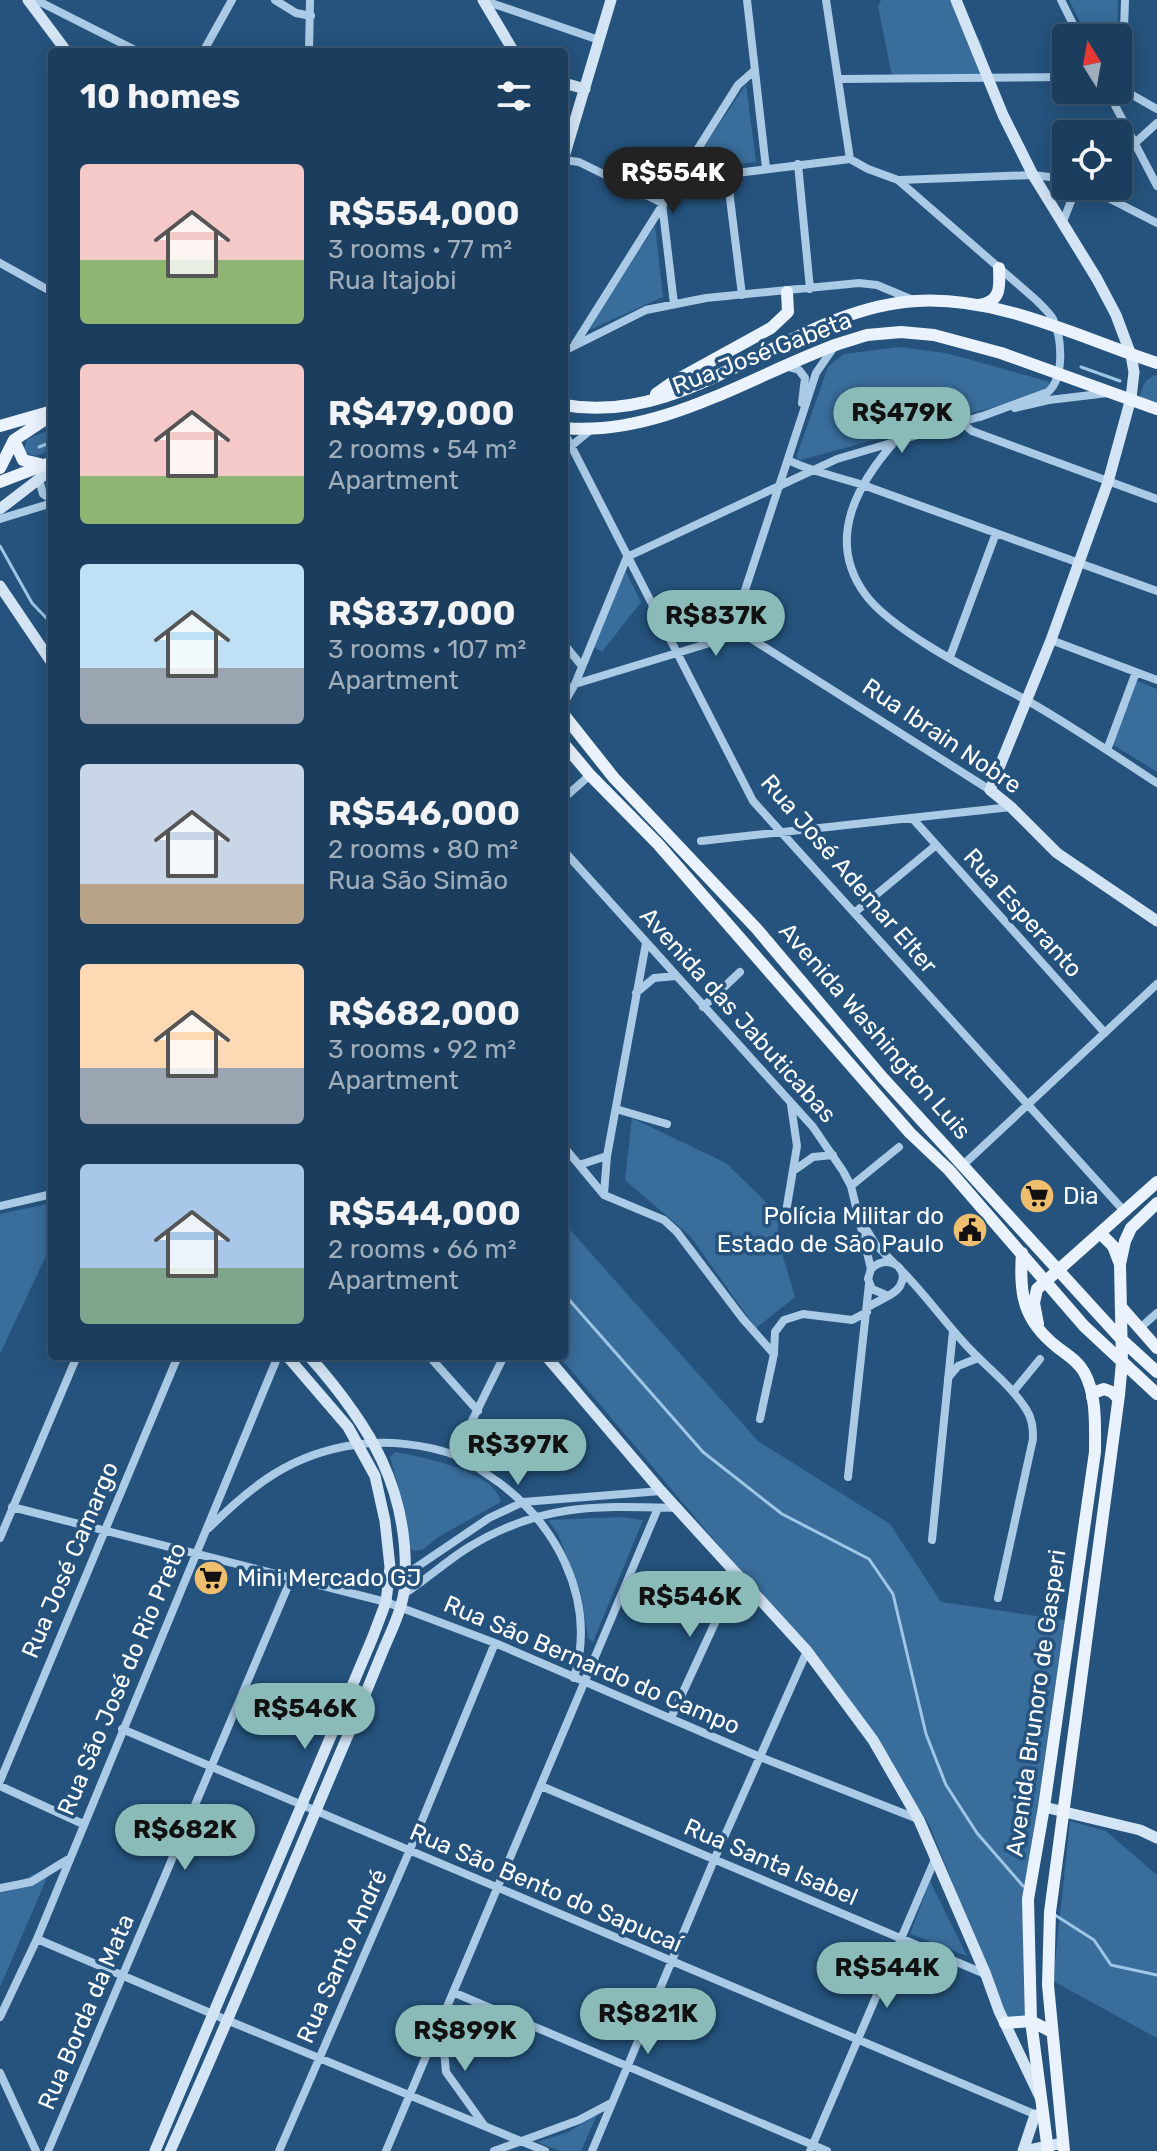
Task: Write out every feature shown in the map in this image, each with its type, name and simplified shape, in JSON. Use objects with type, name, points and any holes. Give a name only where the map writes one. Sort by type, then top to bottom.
[{"type":"main road","points":[[29,0],[64,48]]},
{"type":"main road","points":[[568,145],[611,0]]},
{"type":"main road","points":[[956,0],[1033,175],[1097,279],[1124,335],[1134,372],[1131,398],[1108,482],[1051,640],[990,790]]},
{"type":"main road","points":[[487,2],[512,48]]},
{"type":"main road","points":[[568,84],[585,89]]},
{"type":"main road","points":[[975,306],[992,302],[997,296],[999,268]]},
{"type":"main road","points":[[647,402],[673,382],[771,328],[788,312],[787,292]]},
{"type":"main road","points":[[568,405],[614,407],[647,402],[749,362],[834,321],[915,301],[975,306],[1054,325],[1157,363]]},
{"type":"main road","name":"Rua José Gabeta","points":[[568,430],[649,420],[838,344],[867,335],[901,332],[934,335],[1001,353],[1157,409]]},
{"type":"main road","points":[[0,426],[48,414]]},
{"type":"main road","points":[[0,468],[14,440],[48,416]]},
{"type":"main road","points":[[14,440],[23,460],[30,464],[48,465]]},
{"type":"main road","points":[[0,482],[48,466]]},
{"type":"main road","points":[[0,509],[39,479],[48,468]]},
{"type":"main road","points":[[0,586],[48,657]]},
{"type":"main road","name":"Avenida Washington Luis","points":[[568,720],[591,752],[756,928],[882,1077],[1122,1340],[1157,1372]]},
{"type":"main road","name":"Avenida Washington Luis","points":[[568,749],[658,844],[910,1133],[949,1170],[1084,1326],[1157,1394]]},
{"type":"main road","points":[[590,775],[595,768],[591,752]]},
{"type":"main road","name":"Rua Ibrain Nobre","points":[[990,790],[1057,853],[1157,921]]},
{"type":"main road","points":[[1041,1331],[1036,1319],[1035,1295],[1044,1281],[1157,1182]]},
{"type":"main road","points":[[1120,1264],[1131,1228],[1157,1203]]},
{"type":"main road","points":[[1101,1234],[1113,1246],[1120,1264]]},
{"type":"main road","name":"Avenida Brunoro de Gasperi","points":[[1022,1253],[1024,1303],[1032,1323],[1083,1370],[1092,1397],[1095,1452],[1028,1899],[1031,2021],[1041,2101],[1039,2116],[1048,2149]]},
{"type":"main road","name":"Avenida Brunoro de Gasperi","points":[[1063,2147],[1048,1985],[1050,1912],[1119,1397],[1122,1362],[1120,1264]]},
{"type":"main road","points":[[1057,1296],[1098,1332],[1105,1332],[1110,1326]]},
{"type":"main road","points":[[1121,1307],[1157,1348]]},
{"type":"main road","points":[[155,2151],[386,1602],[390,1567],[385,1521],[375,1476],[358,1444],[330,1404],[291,1360]]},
{"type":"main road","points":[[170,2151],[229,2021],[404,1594],[398,1511],[385,1465],[365,1425],[312,1360]]},
{"type":"main road","points":[[549,1360],[661,1491],[807,1651],[873,1740],[919,1820],[1041,2101]]},
{"type":"main road","points":[[1092,1397],[1104,1389],[1119,1397],[1128,1386],[1148,1383]]},
{"type":"main road","points":[[1044,1807],[1140,1830],[1157,1838]]},
{"type":"main road","points":[[1005,2023],[1031,2021],[1052,2032]]},
{"type":"main road","points":[[1039,2116],[1024,2151],[1063,2147]]},
{"type":"street","points":[[29,0],[42,3],[131,48]]},
{"type":"street","points":[[205,48],[232,0]]},
{"type":"street","points":[[275,0],[296,13],[311,16]]},
{"type":"street","points":[[309,48],[310,0]]},
{"type":"street","points":[[747,0],[766,168]]},
{"type":"street","points":[[826,0],[850,159]]},
{"type":"street","points":[[1061,0],[1073,24]]},
{"type":"street","points":[[1124,24],[1125,0]]},
{"type":"street","points":[[487,2],[599,40]]},
{"type":"street","points":[[574,345],[738,85],[755,70]]},
{"type":"street","points":[[838,79],[1052,77]]},
{"type":"street","points":[[1132,95],[1157,109]]},
{"type":"street","points":[[1114,104],[1157,186]]},
{"type":"street","points":[[1135,143],[1157,123]]},
{"type":"street","points":[[568,159],[662,203]]},
{"type":"street","points":[[680,180],[850,159],[898,180],[1052,317],[1061,364],[1054,387],[980,417]]},
{"type":"street","points":[[798,164],[810,289]]},
{"type":"street","points":[[727,174],[742,295]]},
{"type":"street","points":[[898,180],[1033,175],[1052,177]]},
{"type":"street","points":[[1062,224],[1071,200]]},
{"type":"street","points":[[1112,200],[1157,223]]},
{"type":"street","points":[[662,203],[674,304]]},
{"type":"street","points":[[0,263],[48,290]]},
{"type":"street","points":[[568,349],[646,310],[674,304],[859,283],[877,285],[915,301]]},
{"type":"street","points":[[797,427],[816,373],[838,344]]},
{"type":"street","points":[[575,684],[720,639],[733,627],[788,459],[805,390],[805,378],[799,370],[781,366]]},
{"type":"street","points":[[568,696],[627,557],[814,469],[896,440],[1049,400],[1113,392]]},
{"type":"street","points":[[961,422],[972,431],[1157,499]]},
{"type":"street","points":[[568,449],[593,428]]},
{"type":"street","points":[[896,440],[875,464],[852,505],[848,535],[853,568],[863,592],[895,621],[950,657],[1157,783]]},
{"type":"street","name":"Rua José Ademar Elter","points":[[568,452],[627,557],[745,789],[780,832],[1125,1212]]},
{"type":"street","points":[[788,459],[797,467],[814,469],[863,485],[1157,591]]},
{"type":"street","points":[[39,479],[43,494],[48,498]]},
{"type":"street","points":[[0,519],[48,503]]},
{"type":"street","points":[[950,657],[996,533]]},
{"type":"street","name":"Rua Ibrain Nobre","points":[[733,627],[990,790]]},
{"type":"street","points":[[1051,640],[1157,680]]},
{"type":"street","points":[[568,649],[581,665]]},
{"type":"street","points":[[1107,750],[1136,672]]},
{"type":"street","points":[[568,794],[590,775]]},
{"type":"street","points":[[701,841],[1011,807]]},
{"type":"street","name":"Rua Esperanto","points":[[913,819],[1105,1033]]},
{"type":"street","points":[[854,913],[935,846]]},
{"type":"street","name":"Avenida das Jabuticabas","points":[[568,855],[813,1127],[851,1186],[871,1269]]},
{"type":"street","points":[[604,1195],[607,1156],[646,943]]},
{"type":"street","points":[[703,1007],[740,972]]},
{"type":"street","points":[[636,993],[654,978],[676,976]]},
{"type":"street","points":[[963,1165],[1157,984]]},
{"type":"street","points":[[787,1206],[795,1169],[797,1130],[791,1104]]},
{"type":"street","points":[[616,1109],[667,1124]]},
{"type":"street","points":[[851,1186],[899,1147]]},
{"type":"street","points":[[568,1152],[604,1195],[664,1220],[677,1232],[743,1319],[774,1354]]},
{"type":"street","points":[[795,1169],[813,1157],[833,1155]]},
{"type":"street","points":[[579,1165],[607,1156]]},
{"type":"street","points":[[0,1206],[48,1195]]},
{"type":"street","points":[[860,1220],[876,1245],[921,1290],[978,1358],[1013,1392],[1030,1417],[1033,1439],[998,1598]]},
{"type":"street","points":[[848,1477],[871,1269],[881,1261],[897,1266]]},
{"type":"street","points":[[897,1266],[902,1280],[898,1290]]},
{"type":"street","points":[[869,1284],[876,1292],[886,1295]]},
{"type":"street","points":[[852,1320],[886,1295],[898,1290],[921,1290]]},
{"type":"street","points":[[1140,1328],[1157,1313]]},
{"type":"street","points":[[760,1419],[774,1354],[775,1332],[784,1320],[803,1314],[852,1320],[866,1334]]},
{"type":"street","points":[[932,1540],[953,1331]]},
{"type":"street","points":[[947,1379],[958,1366],[978,1358]]},
{"type":"street","points":[[1013,1392],[1040,1359]]},
{"type":"street","points":[[0,1538],[75,1360]]},
{"type":"street","name":"Rua José Camargo","points":[[0,1783],[176,1360]]},
{"type":"street","name":"Rua São José do Rio Preto","points":[[0,2017],[37,1939],[67,1860],[276,1360]]},
{"type":"street","points":[[433,1360],[478,1411]]},
{"type":"street","points":[[458,1456],[464,1437],[502,1360]]},
{"type":"street","points":[[206,1532],[230,1507],[280,1469],[318,1453],[358,1444],[375,1444],[416,1446],[458,1456],[497,1480],[537,1515],[559,1550],[572,1581],[582,1635],[581,1656],[574,1678]]},
{"type":"street","points":[[405,1575],[478,1525],[523,1502],[661,1491]]},
{"type":"street","name":"Rua São Bernardo do Campo","points":[[12,1507],[386,1602],[495,1643],[760,1757],[919,1820]]},
{"type":"street","points":[[386,2151],[658,1508]]},
{"type":"street","points":[[404,1594],[466,1549],[510,1524],[537,1515],[572,1509],[678,1508]]},
{"type":"street","points":[[671,1718],[738,1573]]},
{"type":"street","name":"Rua Borda da Mata","points":[[48,2151],[291,1579]]},
{"type":"street","name":"Rua Santo André","points":[[279,2151],[409,1852],[495,1643]]},
{"type":"street","points":[[592,2151],[714,1860],[807,1651]]},
{"type":"street","name":"Rua São Bento do Sapucaí","points":[[122,1729],[1039,2116]]},
{"type":"street","points":[[0,1783],[83,1824]]},
{"type":"street","name":"Rua Santa Isabel","points":[[541,1786],[986,1975]]},
{"type":"street","points":[[812,2148],[936,1857]]},
{"type":"street","points":[[0,1888],[31,1882],[67,1860]]},
{"type":"street","points":[[37,1939],[545,2151]]},
{"type":"street","points":[[455,1993],[628,2064],[812,2148],[827,2151]]},
{"type":"street","points":[[442,2022],[446,2072],[484,2125]]},
{"type":"street","points":[[0,2073],[36,2151]]},
{"type":"street","points":[[494,2151],[579,2120],[611,2103]]},
{"type":"shaded area","points":[[881,0],[954,0],[981,42],[988,69],[977,78],[892,76],[878,6]]},
{"type":"shaded area","points":[[1069,0],[1118,0],[1117,24],[1081,24]]},
{"type":"shaded area","points":[[746,84],[756,162],[688,171]]},
{"type":"shaded area","points":[[655,226],[663,297],[587,331]]},
{"type":"shaded area","points":[[899,347],[946,353],[1050,382],[1048,388],[1038,395],[797,461],[828,367],[844,354]]},
{"type":"shaded area","points":[[1157,375],[1157,410],[1139,400],[1146,381]]},
{"type":"shaded area","points":[[48,431],[48,452],[36,456],[23,452],[27,439]]},
{"type":"shaded area","points":[[625,570],[641,602],[602,652],[594,647]]},
{"type":"shaded area","points":[[1134,680],[1157,689],[1157,772],[1112,744]]},
{"type":"shaded area","points":[[632,1118],[726,1163],[778,1214],[778,1240],[795,1297],[756,1328],[690,1236],[625,1180]]},
{"type":"shaded area","points":[[48,1204],[48,1252],[0,1354],[0,1214]]},
{"type":"shaded area","points":[[568,1227],[758,1441],[890,1524],[941,1602],[1065,1620],[1024,1907],[1027,2017],[1007,2019],[929,1824],[839,1688],[562,1360],[568,1360]]},
{"type":"shaded area","points":[[395,1452],[439,1462],[472,1474],[496,1491],[501,1502],[440,1536],[422,1550],[414,1551],[409,1547],[404,1507],[390,1457]]},
{"type":"shaded area","points":[[621,1517],[643,1520],[593,1642],[588,1638],[581,1593],[558,1534],[548,1520]]},
{"type":"shaded area","points":[[1070,1821],[1106,1831],[1157,1875],[1157,2038],[1053,1981]]},
{"type":"shaded area","points":[[52,1866],[0,1987],[0,1886],[11,1885]]},
{"type":"shaded area","points":[[930,1881],[967,1956],[910,1934]]},
{"type":"shaded area","points":[[597,2115],[581,2151],[560,2151],[537,2142],[568,2132]]},
{"type":"waterway","points":[[1081,367],[1120,381]]},
{"type":"waterway","points":[[39,447],[48,444]]},
{"type":"waterway","points":[[0,546],[32,603],[48,620]]},
{"type":"waterway","points":[[568,1299],[703,1452],[782,1514],[869,1559],[893,1594],[926,1734],[946,1785],[977,1833],[1023,1886]]},
{"type":"waterway","points":[[1055,1915],[1094,1940],[1111,1965],[1157,1975]]},
{"type":"place","name":"Dia","points":[[1037,1196]]},
{"type":"place","name":"Polícia Militar do Estado de São Paulo","points":[[970,1230]]},
{"type":"place","name":"Mini Mercado GJ","points":[[211,1578]]}]
